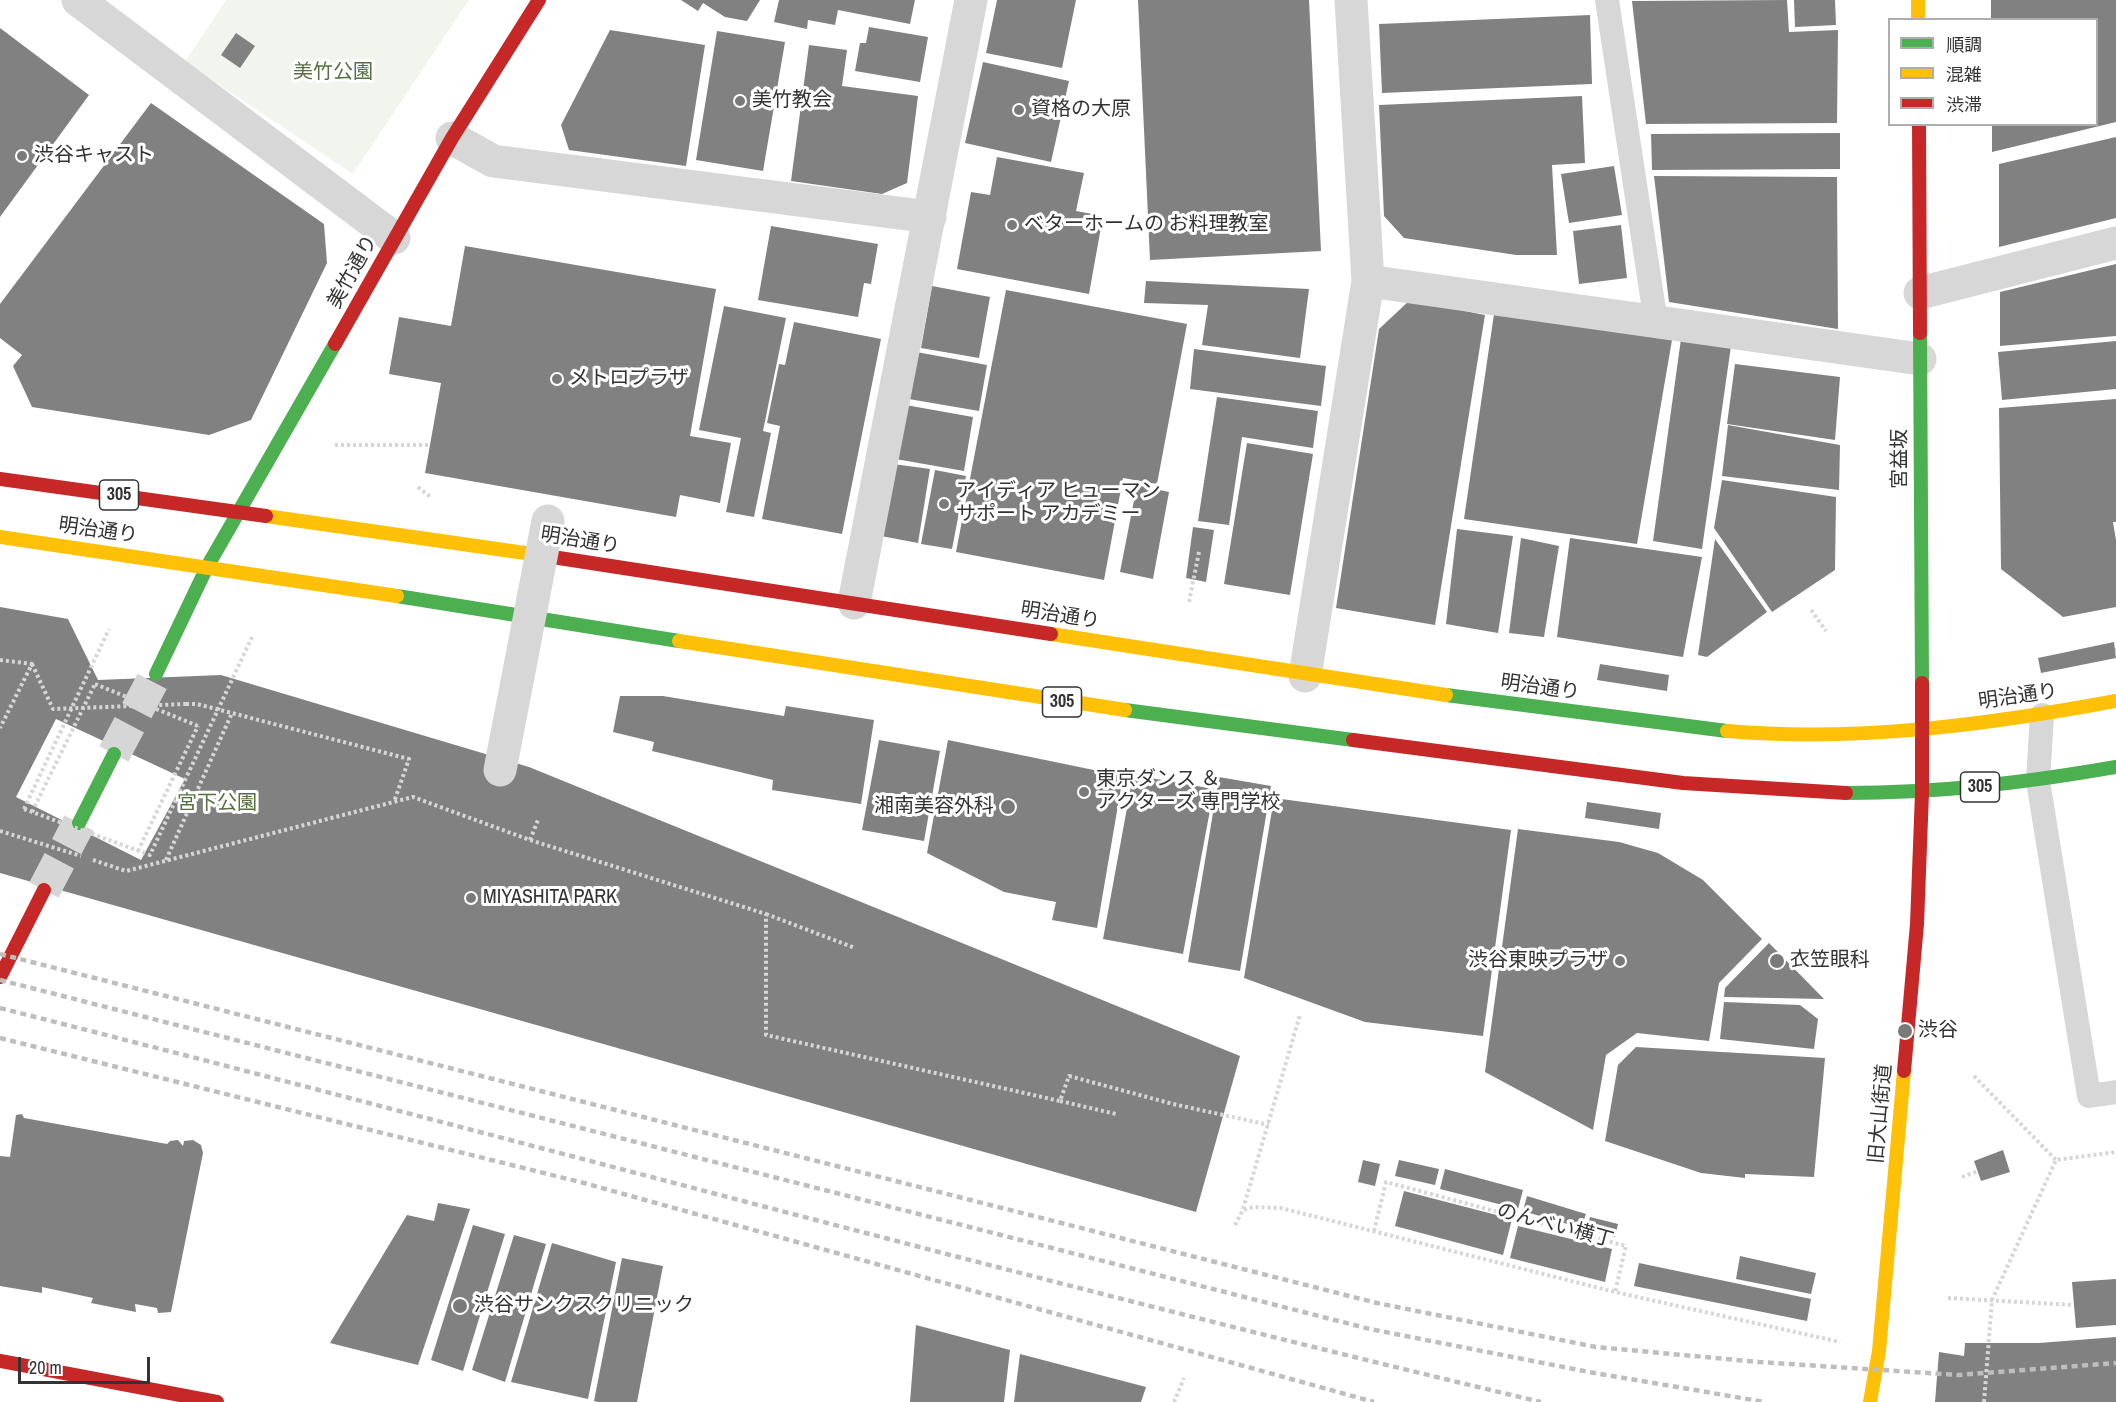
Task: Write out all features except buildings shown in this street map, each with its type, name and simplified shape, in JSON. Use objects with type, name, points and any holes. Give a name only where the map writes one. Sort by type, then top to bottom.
[{"type":"main road","name":"美竹通り","points":[[156,674],[207,567],[283,438],[452,138],[539,0]]},
{"type":"main road","points":[[1918,0],[1918,18]]},
{"type":"main road","name":"宮益坂","points":[[1919,126],[1922,793]]},
{"type":"main road","name":"明治通り","points":[[0,478],[854,603],[1305,675],[1700,729],[1830,735],[1921,729],[2042,715],[2116,701]]},
{"type":"main road","name":"明治通り","points":[[0,537],[207,567],[1060,701],[1683,783],[1829,793],[1922,793],[2038,781],[2116,767]]},
{"type":"main road","points":[[79,823],[114,754]]},
{"type":"main road","name":"旧大山街道","points":[[1870,1402],[1879,1351],[1917,924],[1922,793]]},
{"type":"main road","points":[[0,977],[44,890]]},
{"type":"main road","points":[[0,1361],[217,1402]]},
{"type":"street","points":[[78,0],[394,238]]},
{"type":"street","points":[[854,603],[971,0]]},
{"type":"street","points":[[1305,675],[1368,281],[1351,0]]},
{"type":"street","points":[[452,138],[493,161],[930,217]]},
{"type":"street","points":[[1920,293],[2116,243]]},
{"type":"street","points":[[1368,281],[1920,359]]},
{"type":"street","points":[[500,770],[548,521]]},
{"type":"lane","points":[[1607,0],[1656,323]]},
{"type":"lane","points":[[2042,715],[2038,781],[2089,1096],[2116,1092]]},
{"type":"path","points":[[335,445],[430,445]]},
{"type":"path","points":[[1189,602],[1199,552]]},
{"type":"path","points":[[1811,610],[1826,631]]},
{"type":"path","points":[[109,629],[24,809],[150,855],[252,637]]},
{"type":"path","points":[[0,660],[32,664]]},
{"type":"path","points":[[32,664],[53,709],[197,704],[409,759],[394,802]]},
{"type":"path","points":[[0,728],[32,664]]},
{"type":"path","points":[[32,813],[95,684],[198,726],[138,851]]},
{"type":"path","points":[[166,861],[232,713]]},
{"type":"path","points":[[0,831],[126,871],[413,797],[530,840],[766,914],[855,948]]},
{"type":"path","points":[[530,840],[538,820]]},
{"type":"path","points":[[766,914],[766,1035],[1116,1114]]},
{"type":"path","points":[[1235,1224],[1243,1210],[1300,1015]]},
{"type":"path","points":[[1060,1101],[1069,1076],[1269,1125]]},
{"type":"path","points":[[1974,1076],[2056,1160]]},
{"type":"path","points":[[2056,1160],[2116,1152]]},
{"type":"path","points":[[1984,1402],[1992,1300],[2056,1160]]},
{"type":"path","points":[[1962,1177],[1977,1171]]},
{"type":"path","name":"のんべい横丁","points":[[1374,1231],[1386,1182],[1626,1246],[1615,1292]]},
{"type":"path","points":[[1243,1210],[1253,1207],[1281,1208],[1615,1292],[1879,1351]]},
{"type":"path","points":[[1948,1298],[2074,1305]]},
{"type":"path","points":[[1174,1402],[1184,1378]]},
{"type":"green space","name":"美竹公園","points":[[226,0],[469,0],[353,174],[185,62]]},
{"type":"tunnel","points":[[114,754],[156,674]]},
{"type":"tunnel","points":[[44,890],[79,823]]},
{"type":"railway","points":[[0,954],[1377,1303],[1596,1347],[1759,1362],[1958,1375],[2116,1363]]},
{"type":"railway","points":[[0,980],[1370,1329],[1589,1372],[1765,1402]]},
{"type":"railway","points":[[0,1008],[962,1258],[1541,1402]]},
{"type":"railway","points":[[0,1038],[584,1183],[1374,1402]]},
{"type":"traffic: fast","points":[[1920,333],[1922,683]]},
{"type":"traffic: fast","points":[[156,674],[207,567],[335,344]]},
{"type":"traffic: fast","points":[[397,596],[679,641]]},
{"type":"traffic: fast","points":[[1446,695],[1727,731]]},
{"type":"traffic: fast","points":[[1125,710],[1353,740]]},
{"type":"traffic: fast","points":[[79,823],[114,754]]},
{"type":"traffic: fast","points":[[1846,793],[1881,793],[1981,786],[2116,767]]},
{"type":"traffic: slow","points":[[1918,0],[1918,18]]},
{"type":"traffic: slow","points":[[266,516],[546,556]]},
{"type":"traffic: slow","points":[[0,537],[397,596]]},
{"type":"traffic: slow","points":[[1051,634],[1446,695]]},
{"type":"traffic: slow","points":[[679,641],[1125,710]]},
{"type":"traffic: slow","points":[[1727,731],[1776,734],[1874,733],[1971,724],[2116,701]]},
{"type":"traffic: slow","points":[[1870,1402],[1879,1351],[1904,1071]]},
{"type":"traffic: jam","points":[[335,344],[452,138],[539,0]]},
{"type":"traffic: jam","points":[[1919,126],[1920,333]]},
{"type":"traffic: jam","points":[[0,479],[266,516]]},
{"type":"traffic: jam","points":[[546,556],[1051,634]]},
{"type":"traffic: jam","points":[[1904,1071],[1917,924],[1922,793],[1922,683]]},
{"type":"traffic: jam","points":[[1353,740],[1683,783],[1846,793]]},
{"type":"traffic: jam","points":[[0,977],[44,890]]},
{"type":"traffic: jam","points":[[0,1361],[217,1402]]},
{"type":"place","name":"美竹教会","points":[[740,101]]},
{"type":"place","name":"資格の大原","points":[[1019,110]]},
{"type":"place","name":"渋谷キャスト","points":[[22,156]]},
{"type":"place","name":"ベターホームの お料理教室","points":[[1012,225]]},
{"type":"place","name":"メトロプラザ","points":[[557,379]]},
{"type":"place","name":"アイディア ヒューマン サポート アカデミー","points":[[944,504]]},
{"type":"place","name":"東京ダンス ＆ アクターズ 専門学校","points":[[1084,792]]},
{"type":"place","name":"湘南美容外科","points":[[1008,807]]},
{"type":"place","name":"MIYASHITA PARK","points":[[471,898]]},
{"type":"place","name":"渋谷東映プラザ","points":[[1620,961]]},
{"type":"place","name":"衣笠眼科","points":[[1777,961]]},
{"type":"place","name":"渋谷","points":[[1905,1031]]},
{"type":"place","name":"渋谷サンクスクリニック","points":[[460,1306]]},
{"type":"park label","name":"宮下公園","points":[[217,804]]}]
